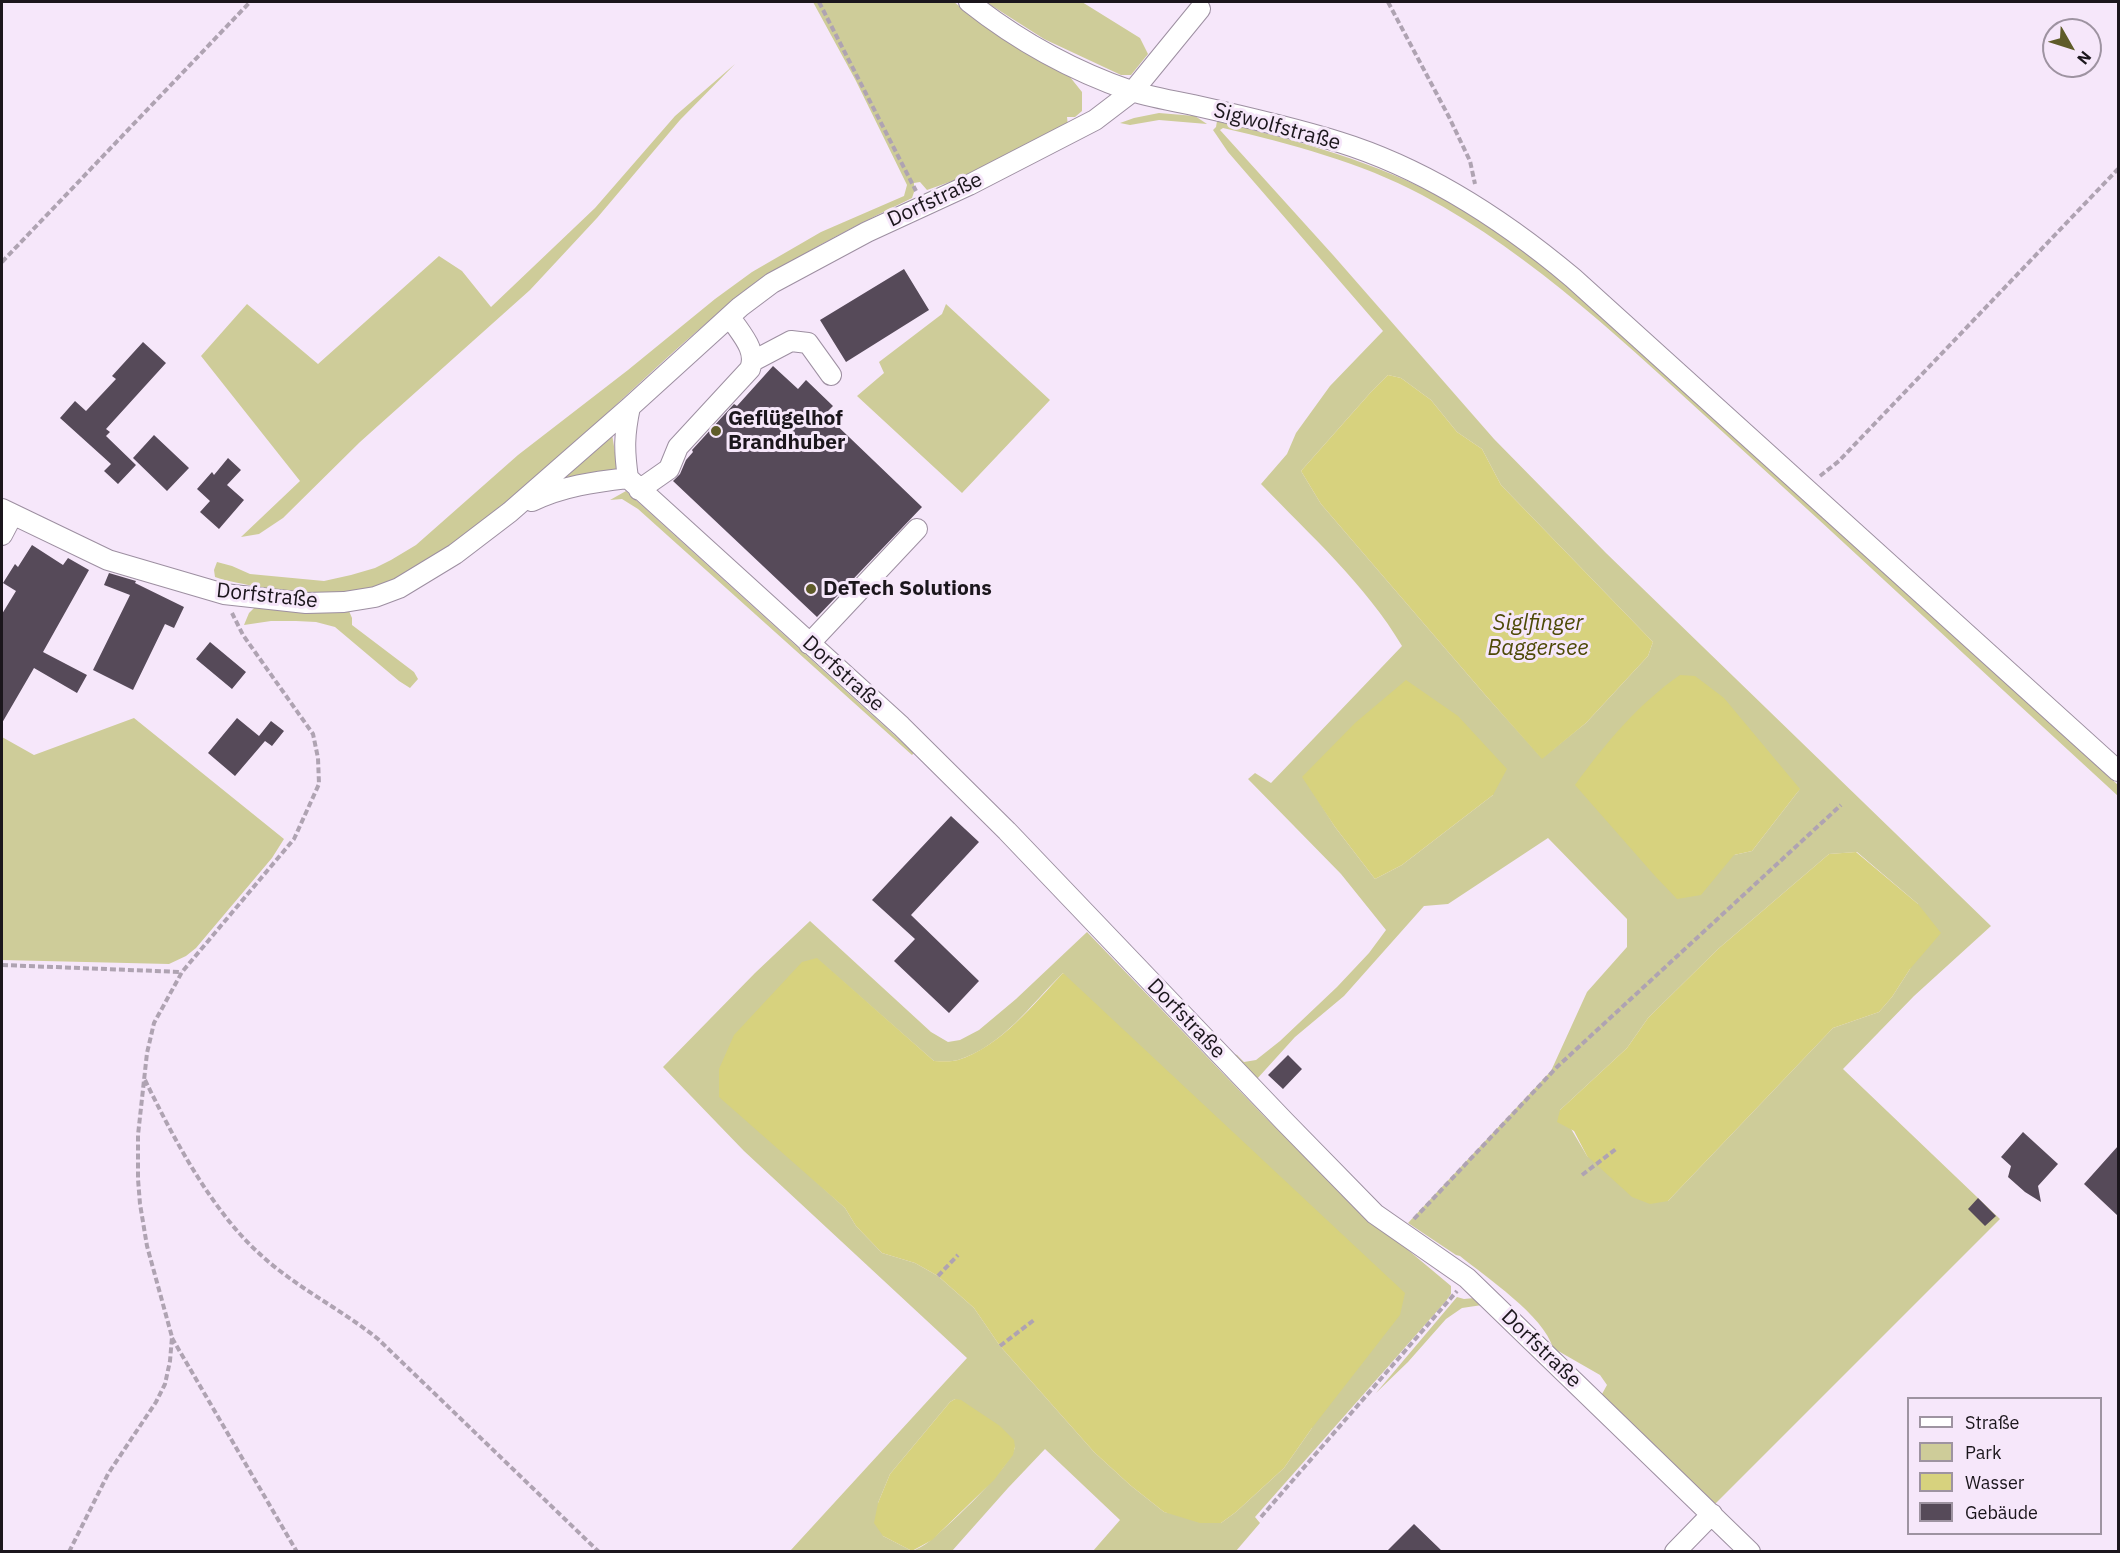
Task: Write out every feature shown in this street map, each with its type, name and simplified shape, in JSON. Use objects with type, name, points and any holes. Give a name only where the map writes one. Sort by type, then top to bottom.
[{"type":"street","name":"Sigwolfstraße","points":[[969,2],[1042,51],[1092,76],[1133,92],[1341,142],[1399,165],[1475,206],[1540,250],[1573,278],[2118,771]]},
{"type":"street","name":"Dorfstraße","points":[[2,535],[7,512],[108,560],[224,594],[306,603],[344,602],[375,597],[399,588],[455,554],[510,512],[730,317],[772,283],[867,232],[969,186],[1095,120],[1133,92],[1200,9]]},
{"type":"street","points":[[630,407],[624,450],[633,484],[669,469],[678,447],[746,376],[753,361],[753,353],[730,317]]},
{"type":"street","points":[[753,361],[791,341],[808,343],[831,375]]},
{"type":"street","name":"Dorfstraße","points":[[510,512],[549,493],[579,485],[633,484],[901,726],[1007,831],[1375,1214],[1467,1278],[1750,1551]]},
{"type":"street","points":[[809,644],[916,529]]},
{"type":"street","points":[[1675,1551],[1712,1514]]},
{"type":"path","points":[[2,262],[250,2]]},
{"type":"path","points":[[819,2],[923,205]]},
{"type":"path","points":[[1388,2],[1470,161],[1475,184],[1475,206]]},
{"type":"path","points":[[1806,488],[1839,462],[2118,169]]},
{"type":"path","points":[[224,594],[243,635],[313,734],[318,758],[319,784],[294,840],[182,972],[154,1023],[147,1053],[138,1135],[140,1204],[147,1246],[172,1337],[297,1551]]},
{"type":"path","points":[[1401,1232],[1557,1067],[1841,805]]},
{"type":"path","points":[[2,965],[182,972]]},
{"type":"path","points":[[145,1080],[192,1167],[238,1232],[262,1256],[295,1282],[351,1318],[378,1339],[599,1551]]},
{"type":"path","points":[[1582,1175],[1616,1149]]},
{"type":"path","points":[[938,1276],[958,1255]]},
{"type":"path","points":[[1261,1517],[1467,1278]]},
{"type":"path","points":[[1000,1346],[1034,1320]]},
{"type":"path","points":[[69,1551],[108,1474],[156,1402],[165,1384],[172,1337]]},
{"type":"green space","points":[[813,2],[954,2],[981,23],[1070,77],[1082,92],[1082,111],[1075,117],[1067,117],[1068,126],[958,179],[927,190],[920,182],[914,183],[912,198],[821,244],[756,285],[684,342],[584,435],[492,515],[415,571],[376,588],[333,594],[274,590],[215,577],[214,570],[217,562],[250,574],[324,581],[375,568],[391,560],[416,545],[518,455],[752,272],[821,232],[904,196],[907,185],[856,81]]},
{"type":"green space","points":[[986,2],[1082,2],[1140,38],[1148,54],[1131,75],[1121,75],[1044,39]]},
{"type":"green space","points":[[735,64],[680,120],[597,218],[530,290],[360,442],[283,518],[259,534],[241,537],[300,481],[201,356],[247,304],[318,364],[439,256],[462,271],[491,307],[595,208],[675,116]]},
{"type":"green space","points":[[1159,113],[1195,116],[1207,124],[1159,120],[1130,125],[1120,123]]},
{"type":"green space","points":[[1217,121],[1277,136],[1392,174],[1448,201],[1518,246],[1616,328],[2118,785],[2118,796],[1654,369],[1581,305],[1504,246],[1464,219],[1422,195],[1374,173],[1300,148],[1223,128],[1220,130],[1494,439],[1606,553],[1991,926],[1914,996],[1843,1069],[2000,1219],[1715,1504],[1613,1409],[1602,1394],[1607,1385],[1600,1375],[1553,1348],[1538,1323],[1513,1298],[1460,1256],[1408,1223],[1551,1071],[1587,992],[1627,947],[1627,919],[1548,838],[1448,904],[1424,906],[1344,996],[1295,1037],[1256,1080],[1229,1052],[1237,1055],[1244,1062],[1256,1060],[1280,1041],[1337,987],[1369,953],[1386,930],[1341,874],[1248,779],[1255,773],[1271,783],[1402,646],[1372,602],[1354,581],[1261,484],[1287,454],[1296,433],[1330,386],[1383,331],[1228,152],[1213,130]],"holes":[[[1388,375],[1401,378],[1431,400],[1457,432],[1482,449],[1501,485],[1653,642],[1648,656],[1586,723],[1542,758],[1321,504],[1301,471]],[[1303,776],[1493,795],[1402,865],[1375,879],[1335,827]],[[1800,789],[1752,851],[1734,855]],[[1857,852],[1918,904],[1910,969],[1892,997],[1879,1012],[1833,1028],[1668,1201],[1587,1156],[1560,1110],[1627,1048],[1648,1018],[1718,949],[1829,854]]]},
{"type":"green space","points":[[946,304],[1050,400],[962,493],[857,396],[884,373],[879,362],[942,314]]},
{"type":"green space","points":[[612,434],[618,471],[550,489]]},
{"type":"green space","points":[[626,491],[914,753],[912,755],[638,509],[622,499],[610,500]]},
{"type":"green space","points":[[256,606],[349,611],[352,625],[414,672],[418,679],[410,688],[335,627],[316,622],[296,621],[271,621],[244,625],[249,613]]},
{"type":"green space","points":[[134,718],[284,839],[272,858],[196,948],[169,964],[2,960],[2,737],[34,755]]},
{"type":"green space","points":[[810,921],[931,1032],[948,1042],[960,1040],[979,1030],[1016,999],[1087,932],[1264,1116],[1352,1203],[1451,1286],[1451,1294],[1255,1517],[1260,1523],[1236,1551],[1093,1551],[1120,1520],[1045,1449],[952,1551],[913,1551],[930,1541],[979,1495],[1003,1468],[1015,1447],[955,1399],[950,1402],[890,1474],[878,1503],[883,1536],[912,1551],[790,1551],[967,1358],[744,1151],[663,1067],[755,973]],"holes":[[[817,959],[934,1061],[958,1060],[989,1045],[1015,1023],[1063,973],[1312,1428],[1284,1468],[1221,1523],[1164,1512],[1130,1485],[1094,1452],[1000,1346],[974,1308],[938,1276],[915,1263],[882,1253],[856,1226],[845,1208],[811,1177]]]},
{"type":"green space","points":[[1457,1297],[1474,1298],[1482,1305],[1462,1308],[1446,1319],[1408,1362],[1376,1393]]},
{"type":"water","name":"Siglfinger Baggersee","points":[[1388,375],[1401,378],[1431,400],[1457,432],[1482,449],[1501,485],[1653,642],[1648,656],[1586,723],[1542,759],[1321,504],[1301,471]]},
{"type":"water","points":[[1680,675],[1695,676],[1724,698],[1800,789],[1752,851],[1734,855],[1701,895],[1677,899],[1575,785],[1636,712]]},
{"type":"water","points":[[1406,680],[1458,716],[1507,769],[1493,795],[1402,865],[1375,879],[1335,827],[1302,777],[1355,723]]},
{"type":"water","points":[[1856,852],[1918,904],[1941,933],[1910,969],[1879,1012],[1833,1028],[1668,1201],[1650,1204],[1632,1197],[1587,1156],[1574,1131],[1557,1122],[1560,1110],[1627,1048],[1648,1018],[1718,949],[1829,854]]},
{"type":"water","points":[[817,958],[934,1061],[958,1060],[988,1045],[1028,1011],[1063,973],[1405,1293],[1400,1315],[1312,1428],[1284,1468],[1236,1512],[1221,1523],[1200,1523],[1164,1512],[1130,1485],[1094,1452],[1000,1346],[974,1308],[938,1276],[915,1263],[882,1253],[856,1226],[845,1208],[719,1097],[719,1069],[734,1035],[802,962]]},
{"type":"water","points":[[955,1399],[961,1400],[1000,1426],[1014,1440],[1013,1455],[994,1480],[932,1540],[912,1551],[883,1536],[874,1523],[878,1503],[890,1474],[950,1402]]},
{"type":"building","points":[[904,269],[929,310],[846,362],[820,320]]},
{"type":"building","points":[[143,342],[166,363],[106,429],[110,432],[106,436],[136,465],[118,484],[104,471],[111,464],[60,418],[75,401],[86,411],[116,379],[112,376]]},
{"type":"building","points":[[773,366],[798,389],[806,380],[833,406],[825,414],[922,507],[817,617],[673,481],[680,474],[692,450],[734,404],[737,406]]},
{"type":"building","points":[[154,435],[189,468],[167,491],[133,458]]},
{"type":"building","points":[[228,458],[241,470],[227,485],[244,500],[219,529],[200,512],[210,501],[197,489],[212,472],[214,475]]},
{"type":"building","points":[[32,545],[63,565],[68,558],[89,570],[43,652],[87,675],[77,693],[34,668],[2,723],[2,614],[16,591],[3,583],[15,564],[18,567]]},
{"type":"building","points":[[109,573],[136,581],[135,583],[184,607],[174,628],[165,624],[133,690],[93,670],[130,595],[104,585]]},
{"type":"building","points":[[210,642],[246,672],[232,689],[196,659]]},
{"type":"building","points":[[237,718],[259,736],[271,721],[284,731],[272,746],[265,741],[235,776],[208,753]]},
{"type":"building","points":[[951,816],[979,842],[911,915],[979,981],[949,1013],[894,961],[915,939],[872,900]]},
{"type":"building","points":[[1288,1055],[1302,1069],[1283,1089],[1268,1075]]},
{"type":"building","points":[[2023,1132],[2058,1164],[2038,1186],[2041,1202],[2008,1177],[2011,1166],[2001,1157]]},
{"type":"building","points":[[2118,1146],[2118,1216],[2084,1184]]},
{"type":"building","points":[[1978,1198],[1996,1216],[1985,1226],[1968,1209]]},
{"type":"building","points":[[1414,1524],[1442,1551],[1387,1551]]},
{"type":"place","name":"Geflügelhof Brandhuber","points":[[716,431]]},
{"type":"place","name":"DeTech Solutions","points":[[811,589]]}]
